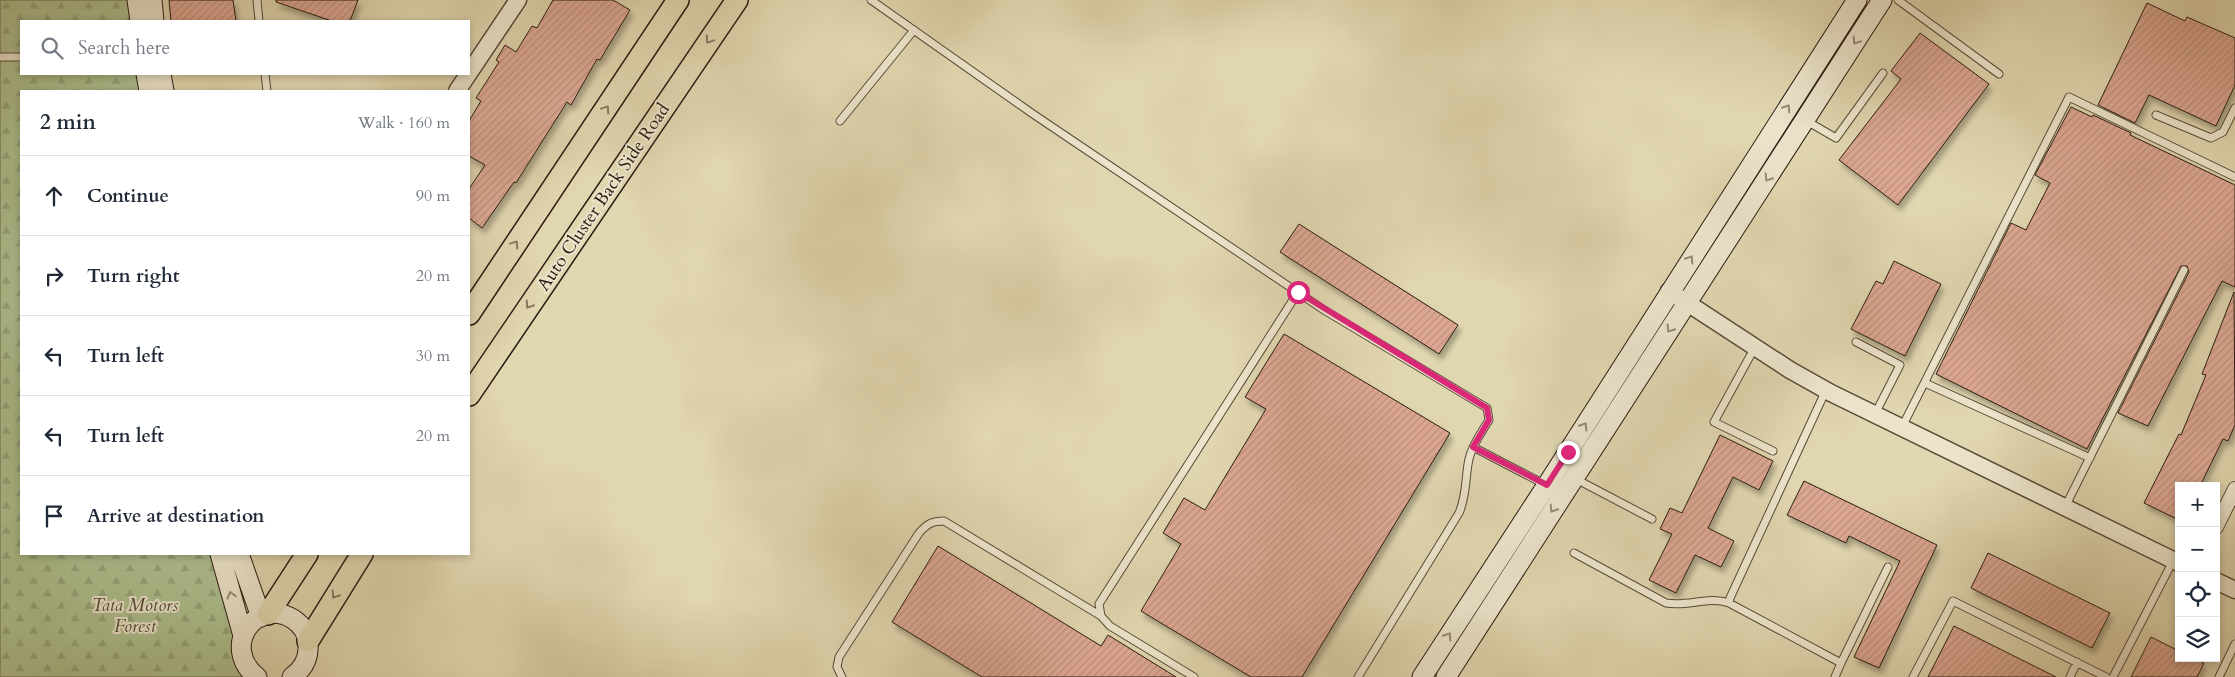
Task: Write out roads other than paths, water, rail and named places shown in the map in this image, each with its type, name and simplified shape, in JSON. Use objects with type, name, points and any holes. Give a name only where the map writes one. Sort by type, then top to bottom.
[{"type":"main road","points":[[137,0],[140,20]]},
{"type":"main road","points":[[152,0],[154,20]]},
{"type":"main road","points":[[470,312],[678,0]]},
{"type":"main road","name":"Auto Cluster Back Side Road","points":[[470,394],[737,0]]},
{"type":"main road","points":[[1422,677],[1857,0]]},
{"type":"main road","points":[[1446,677],[1882,0]]},
{"type":"main road","points":[[146,75],[149,90]]},
{"type":"main road","points":[[162,75],[164,90]]},
{"type":"main road","points":[[1568,452],[1579,470]]},
{"type":"main road","points":[[220,555],[243,636]]},
{"type":"main road","points":[[239,555],[264,615]]},
{"type":"main road","points":[[257,677],[249,671],[243,661],[240,650],[243,636],[251,624],[264,615],[306,555]]},
{"type":"main road","points":[[308,641],[361,555]]},
{"type":"main road","points":[[264,615],[288,616],[304,630],[308,641],[306,670],[292,677]]},
{"type":"street","points":[[470,72],[518,0]]},
{"type":"street","points":[[458,90],[468,75]]},
{"type":"street","points":[[1669,291],[1826,390],[2175,562]]},
{"type":"street","points":[[2220,519],[2235,489]]},
{"type":"street","points":[[2220,583],[2235,590]]},
{"type":"lane","points":[[257,0],[260,20]]},
{"type":"lane","points":[[871,0],[1033,114],[1298,292],[1487,408],[1489,420],[1473,447],[1469,458],[1463,504],[1459,513],[1358,677]]},
{"type":"lane","points":[[1898,0],[1999,74]]},
{"type":"lane","points":[[840,121],[914,30]]},
{"type":"lane","points":[[0,57],[20,57]]},
{"type":"lane","points":[[1805,120],[1836,138],[1883,73]]},
{"type":"lane","points":[[265,75],[267,90]]},
{"type":"lane","points":[[1902,428],[2069,97],[2235,177]]},
{"type":"lane","points":[[2156,115],[2211,138],[2223,132],[2235,108]]},
{"type":"lane","points":[[2065,507],[2184,270]]},
{"type":"lane","points":[[1101,616],[1099,604],[1298,292]]},
{"type":"lane","points":[[1856,342],[1900,364],[1875,414]]},
{"type":"lane","points":[[1755,347],[1714,422],[1773,450]]},
{"type":"lane","points":[[1925,383],[2090,458]]},
{"type":"lane","points":[[1729,603],[1826,390]]},
{"type":"lane","points":[[1473,447],[1547,485]]},
{"type":"lane","points":[[1579,470],[1652,519]]},
{"type":"lane","points":[[842,677],[837,667],[839,657],[920,533],[926,525],[934,521],[944,521],[1101,616],[1110,626],[1194,677]]},
{"type":"lane","points":[[1574,553],[1666,603],[1674,605],[1716,600],[1729,603],[1841,663]]},
{"type":"lane","points":[[2113,677],[2175,564]]},
{"type":"lane","points":[[1834,677],[1888,567]]},
{"type":"lane","points":[[1913,677],[1953,601],[2106,677]]},
{"type":"lane","points":[[2219,677],[2235,644]]},
{"type":"lane","points":[[2070,677],[2077,662]]},
{"type":"park label","name":"Tata Motors Forest","points":[[135,615]]}]
